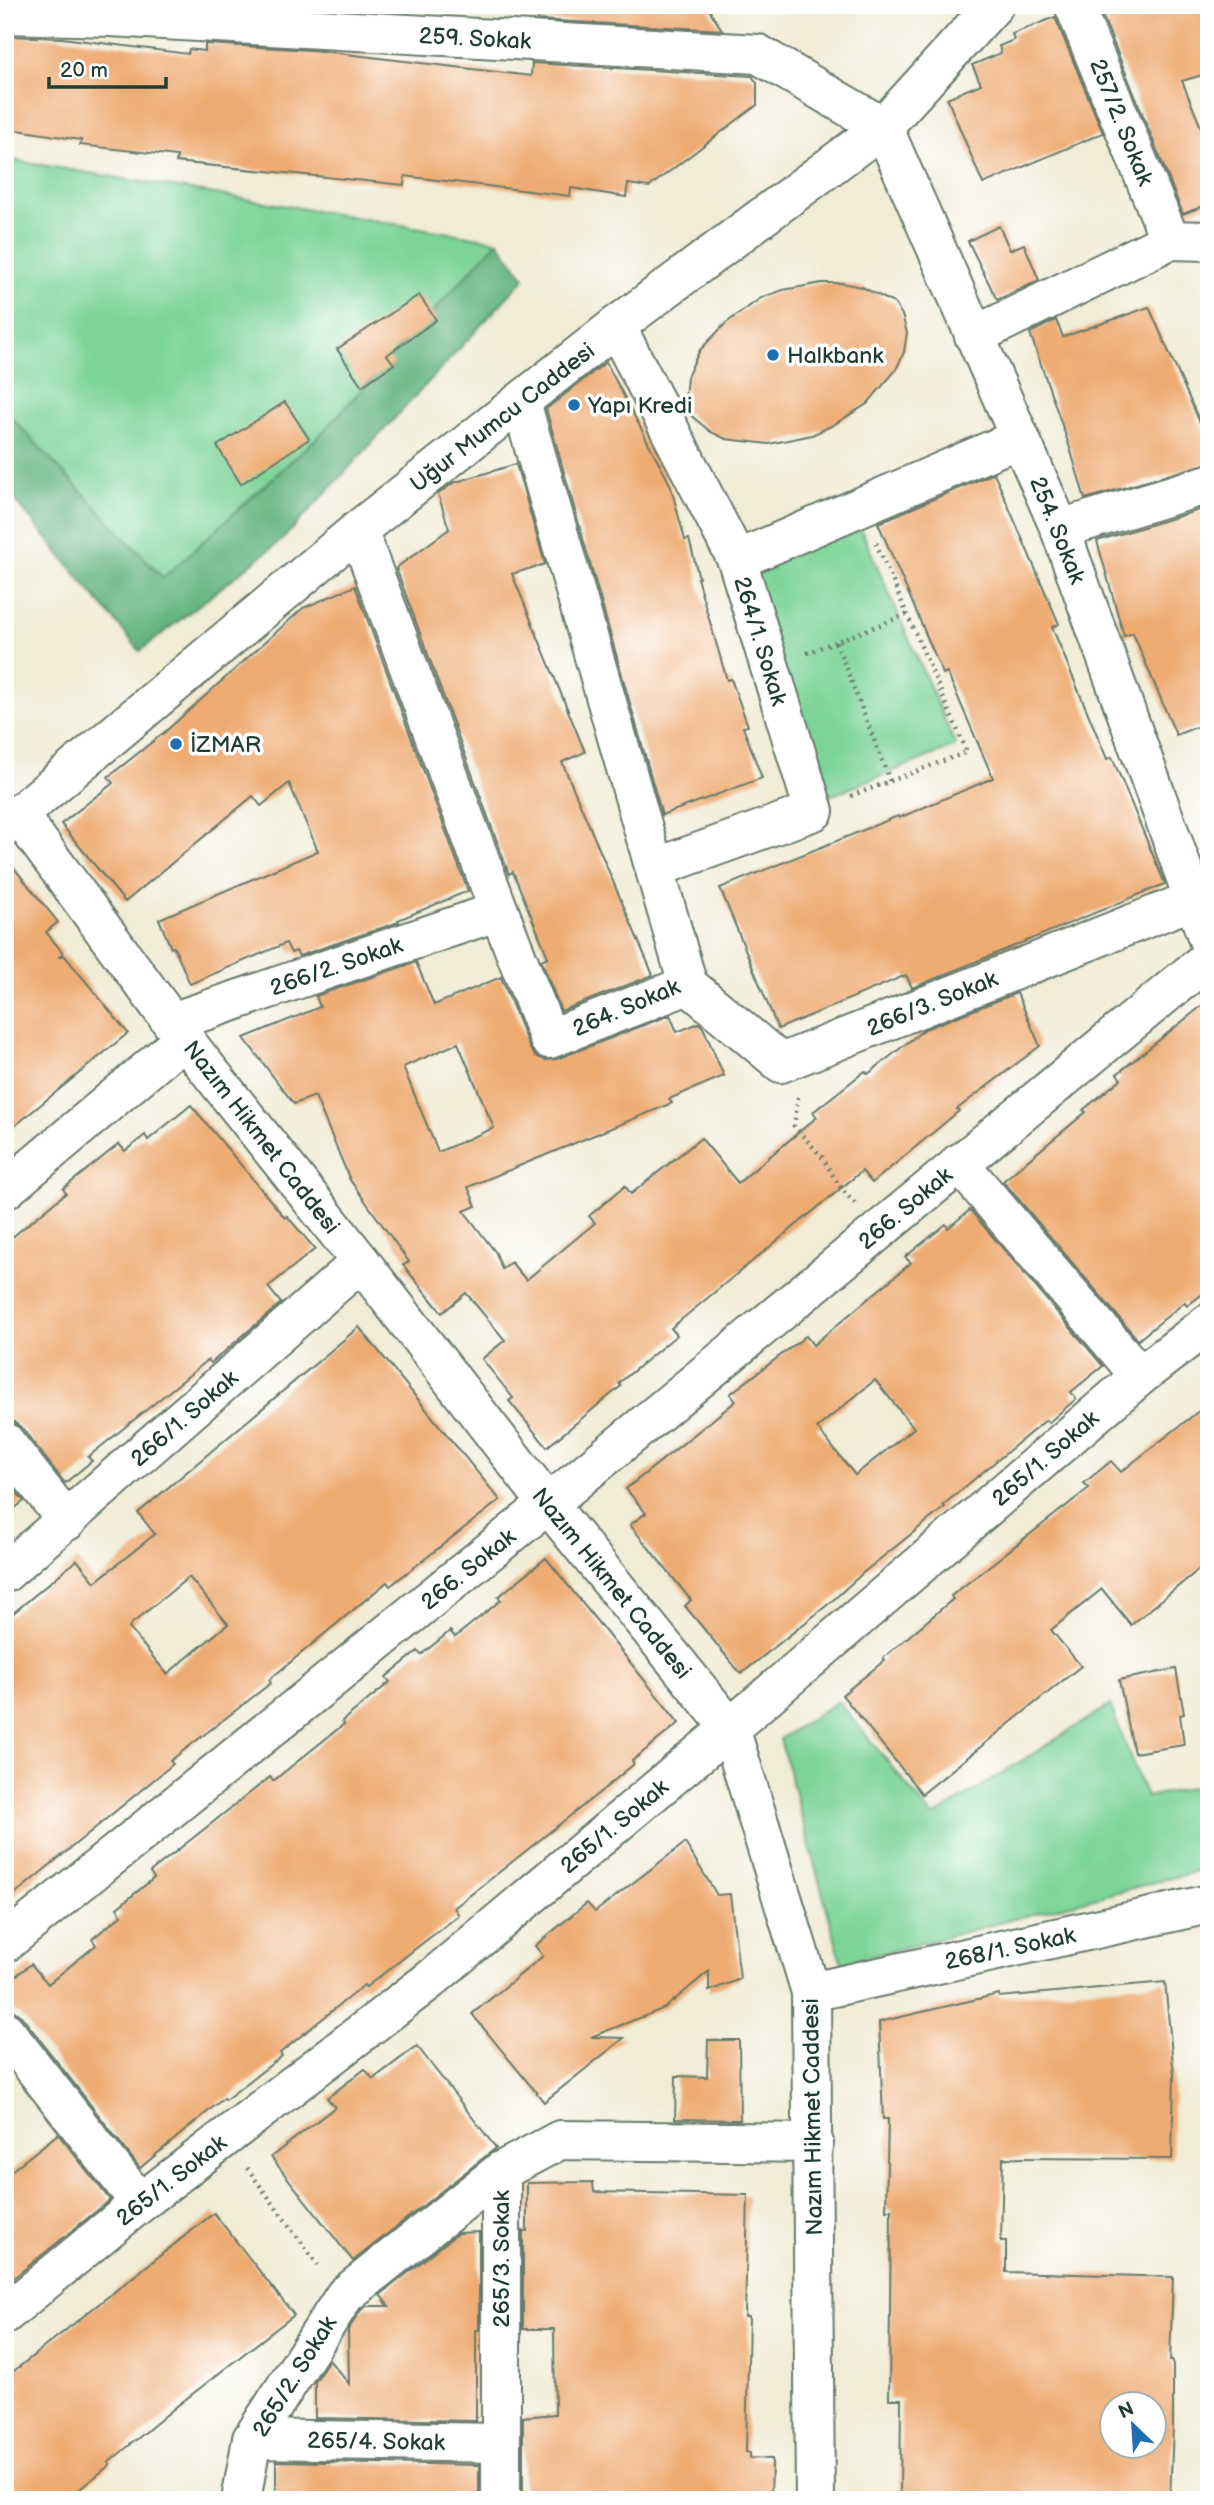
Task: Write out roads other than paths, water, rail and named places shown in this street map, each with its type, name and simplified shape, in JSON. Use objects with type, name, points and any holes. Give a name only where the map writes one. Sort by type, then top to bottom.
[{"type":"street","name":"Uğur Mumcu Caddesi","points":[[10,813],[358,530],[616,326],[883,127],[994,5]]},
{"type":"street","name":"257/2. Sokak","points":[[1074,5],[1170,240]]},
{"type":"street","name":"259. Sokak","points":[[5,13],[111,11],[758,54],[883,127]]},
{"type":"street","name":"254. Sokak","points":[[883,127],[1060,529],[1209,942]]},
{"type":"street","points":[[974,336],[1170,240],[1209,241]]},
{"type":"street","name":"264/1. Sokak","points":[[616,326],[737,560],[814,811],[655,868]]},
{"type":"street","name":"264. Sokak","points":[[358,530],[549,1039],[688,985],[521,402]]},
{"type":"street","points":[[737,560],[1020,438]]},
{"type":"street","points":[[1060,529],[1209,484]]},
{"type":"street","name":"Nazım Hikmet Caddesi","points":[[10,813],[548,1504],[730,1728],[811,1992],[815,2500]]},
{"type":"street","name":"266/3. Sokak","points":[[688,985],[781,1063],[1195,899]]},
{"type":"street","name":"266/2. Sokak","points":[[5,1190],[178,1031],[499,911]]},
{"type":"street","name":"266. Sokak","points":[[5,1943],[548,1504],[1209,958]]},
{"type":"street","name":"266. Sokak","points":[[959,1163],[1140,1376]]},
{"type":"street","name":"266/1. Sokak","points":[[5,1573],[361,1262]]},
{"type":"street","name":"265/1. Sokak","points":[[5,2314],[140,2203],[430,1980],[730,1728],[1140,1376],[1209,1323]]},
{"type":"street","points":[[5,1442],[66,1521]]},
{"type":"street","name":"268/1. Sokak","points":[[811,1992],[1209,1904]]},
{"type":"street","points":[[5,2031],[140,2203]]},
{"type":"street","name":"265/3. Sokak","points":[[502,2500],[501,2171],[560,2140],[814,2143]]},
{"type":"street","name":"265/2. Sokak","points":[[241,2500],[252,2439],[345,2295],[501,2171]]},
{"type":"street","name":"265/4. Sokak","points":[[252,2439],[500,2443]]},
{"type":"place","name":"Halkbank","points":[[773,355]]},
{"type":"place","name":"Yapı Kredi","points":[[574,405]]},
{"type":"place","name":"İZMAR","points":[[176,744]]}]
